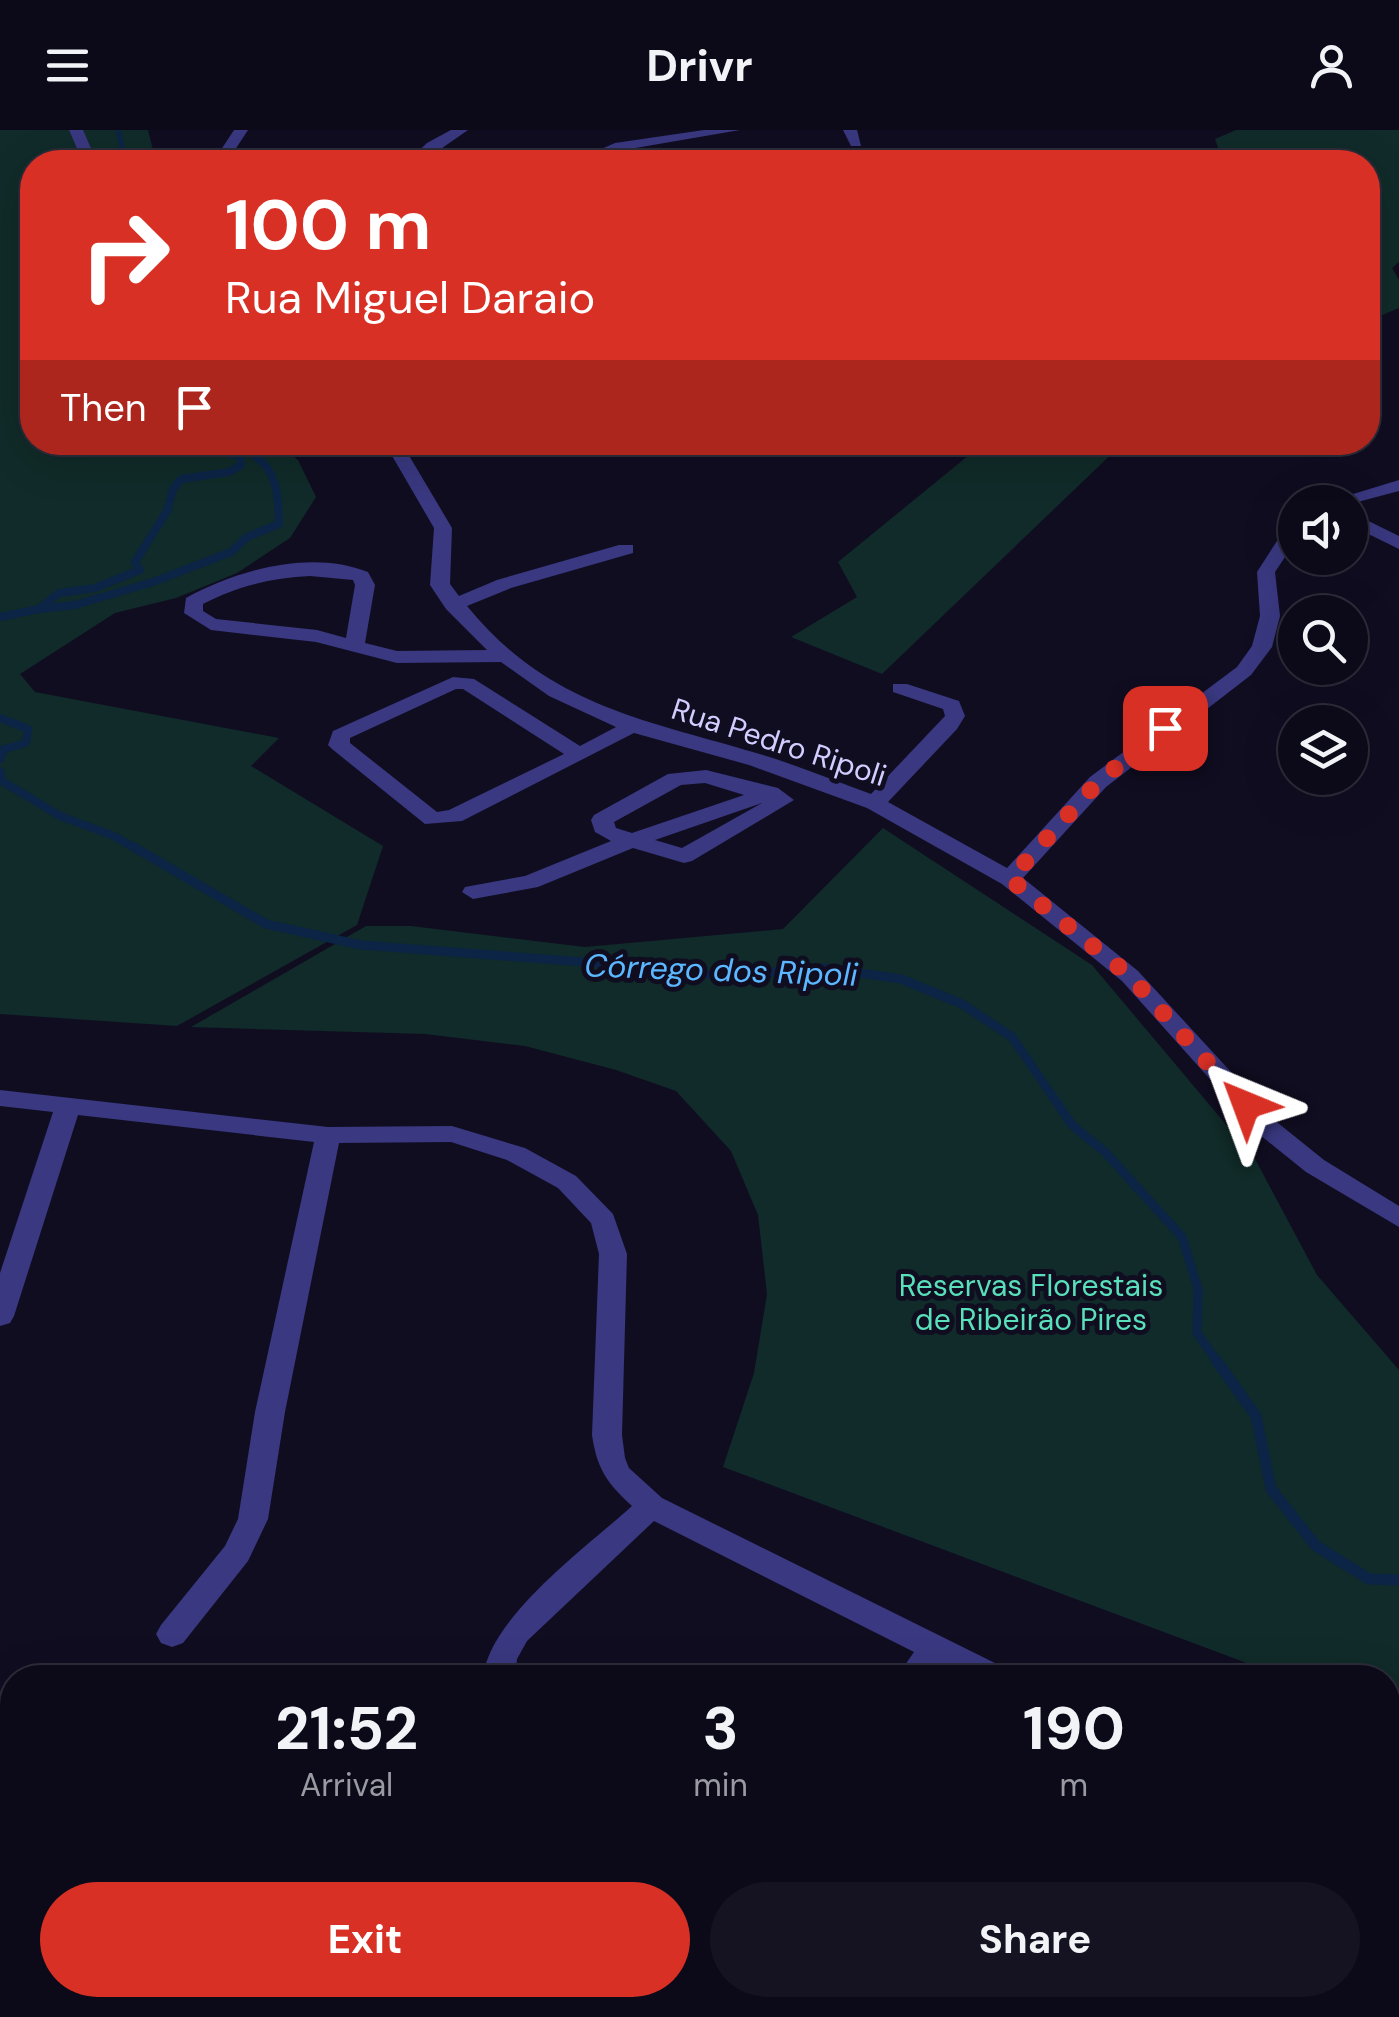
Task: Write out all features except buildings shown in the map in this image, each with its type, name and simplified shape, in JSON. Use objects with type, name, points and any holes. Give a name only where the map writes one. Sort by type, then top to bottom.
[{"type":"street","points":[[428,150],[461,130]]},
{"type":"street","points":[[609,150],[733,130]]},
{"type":"street","points":[[400,455],[443,528],[440,585],[452,605],[504,584],[626,549]]},
{"type":"street","points":[[1368,493],[1399,485]]},
{"type":"street","points":[[1368,527],[1399,543]]},
{"type":"street","points":[[1010,879],[1098,782],[1244,671],[1262,647],[1270,616],[1266,572],[1278,554]]},
{"type":"street","points":[[355,644],[364,585],[361,576],[351,572],[264,572],[220,586],[194,602],[194,614],[211,624],[317,636],[396,657],[506,656]]},
{"type":"street","name":"Rua Pedro Ripoli","points":[[452,605],[506,656],[556,692],[631,726],[818,780],[874,803],[1010,879],[1130,976],[1269,1129],[1315,1166],[1399,1218]]},
{"type":"street","points":[[578,754],[467,683],[452,683],[348,730],[340,735],[339,745],[433,819],[454,816],[578,754],[631,726]]},
{"type":"street","points":[[874,803],[955,716],[952,706],[900,688]]},
{"type":"street","points":[[706,776],[766,794],[783,800],[684,856],[606,832],[602,820],[676,779],[706,776]]},
{"type":"street","points":[[474,892],[530,882],[630,840],[818,780]]},
{"type":"street","points":[[0,1098],[328,1135],[452,1134],[516,1154],[567,1182],[585,1196],[604,1220],[614,1254],[607,1435],[616,1474],[651,1506],[970,1665]]},
{"type":"street","points":[[1,1310],[68,1105]]},
{"type":"street","points":[[172,1634],[237,1553],[253,1519],[270,1412],[328,1135]]},
{"type":"street","points":[[500,1665],[516,1632],[651,1506]]},
{"type":"street","points":[[922,1665],[936,1648]]},
{"type":"green space","points":[[0,130],[148,130],[153,150],[20,150],[20,455],[292,455],[298,460],[316,497],[290,538],[237,573],[176,598],[115,613],[20,674],[35,692],[279,738],[251,766],[383,846],[357,925],[177,1026],[0,1014]]},
{"type":"green space","points":[[1236,130],[1399,130],[1399,262],[1392,268],[1399,280],[1399,308],[1380,316],[1380,150],[1219,150],[1215,139]]},
{"type":"green space","points":[[969,455],[1110,455],[882,674],[791,637],[857,597],[838,562]]},
{"type":"green space","name":"Reservas Florestais de Ribeirão Pires","points":[[883,828],[1092,965],[1255,1159],[1317,1275],[1399,1370],[1399,1665],[1252,1665],[723,1467],[754,1373],[767,1294],[758,1215],[731,1151],[676,1091],[525,1046],[425,1034],[191,1027],[366,926],[411,926],[585,947],[783,929]]},
{"type":"waterway","name":"Córrego dos Ripoli","points":[[118,130],[123,150]]},
{"type":"waterway","name":"Córrego dos Ripoli","points":[[39,609],[59,593],[95,588],[140,570],[135,562],[167,511],[173,489],[181,479],[229,472],[241,465],[240,455]]},
{"type":"waterway","name":"Córrego dos Ripoli","points":[[39,609],[75,605],[153,582],[231,552],[247,537],[279,524],[276,487],[267,468],[254,455]]},
{"type":"waterway","name":"Córrego dos Ripoli","points":[[0,617],[39,609]]},
{"type":"waterway","name":"Córrego dos Ripoli","points":[[0,718],[28,729],[26,743],[4,749],[0,759]]},
{"type":"waterway","name":"Córrego dos Ripoli","points":[[0,771],[2,781],[60,816],[114,836],[136,849]]},
{"type":"waterway","name":"Córrego dos Ripoli","points":[[132,846],[266,924],[361,945],[597,963],[662,973],[736,975],[826,968],[901,979],[962,1004],[1012,1037],[1072,1125],[1105,1152],[1182,1237],[1198,1289],[1197,1333],[1218,1363]]},
{"type":"waterway","name":"Córrego dos Ripoli","points":[[1216,1360],[1256,1416],[1271,1489],[1316,1546],[1369,1579],[1399,1580]]},
{"type":"route","points":[[1165,728],[1098,782],[1010,879],[1130,976],[1246,1105]]}]
